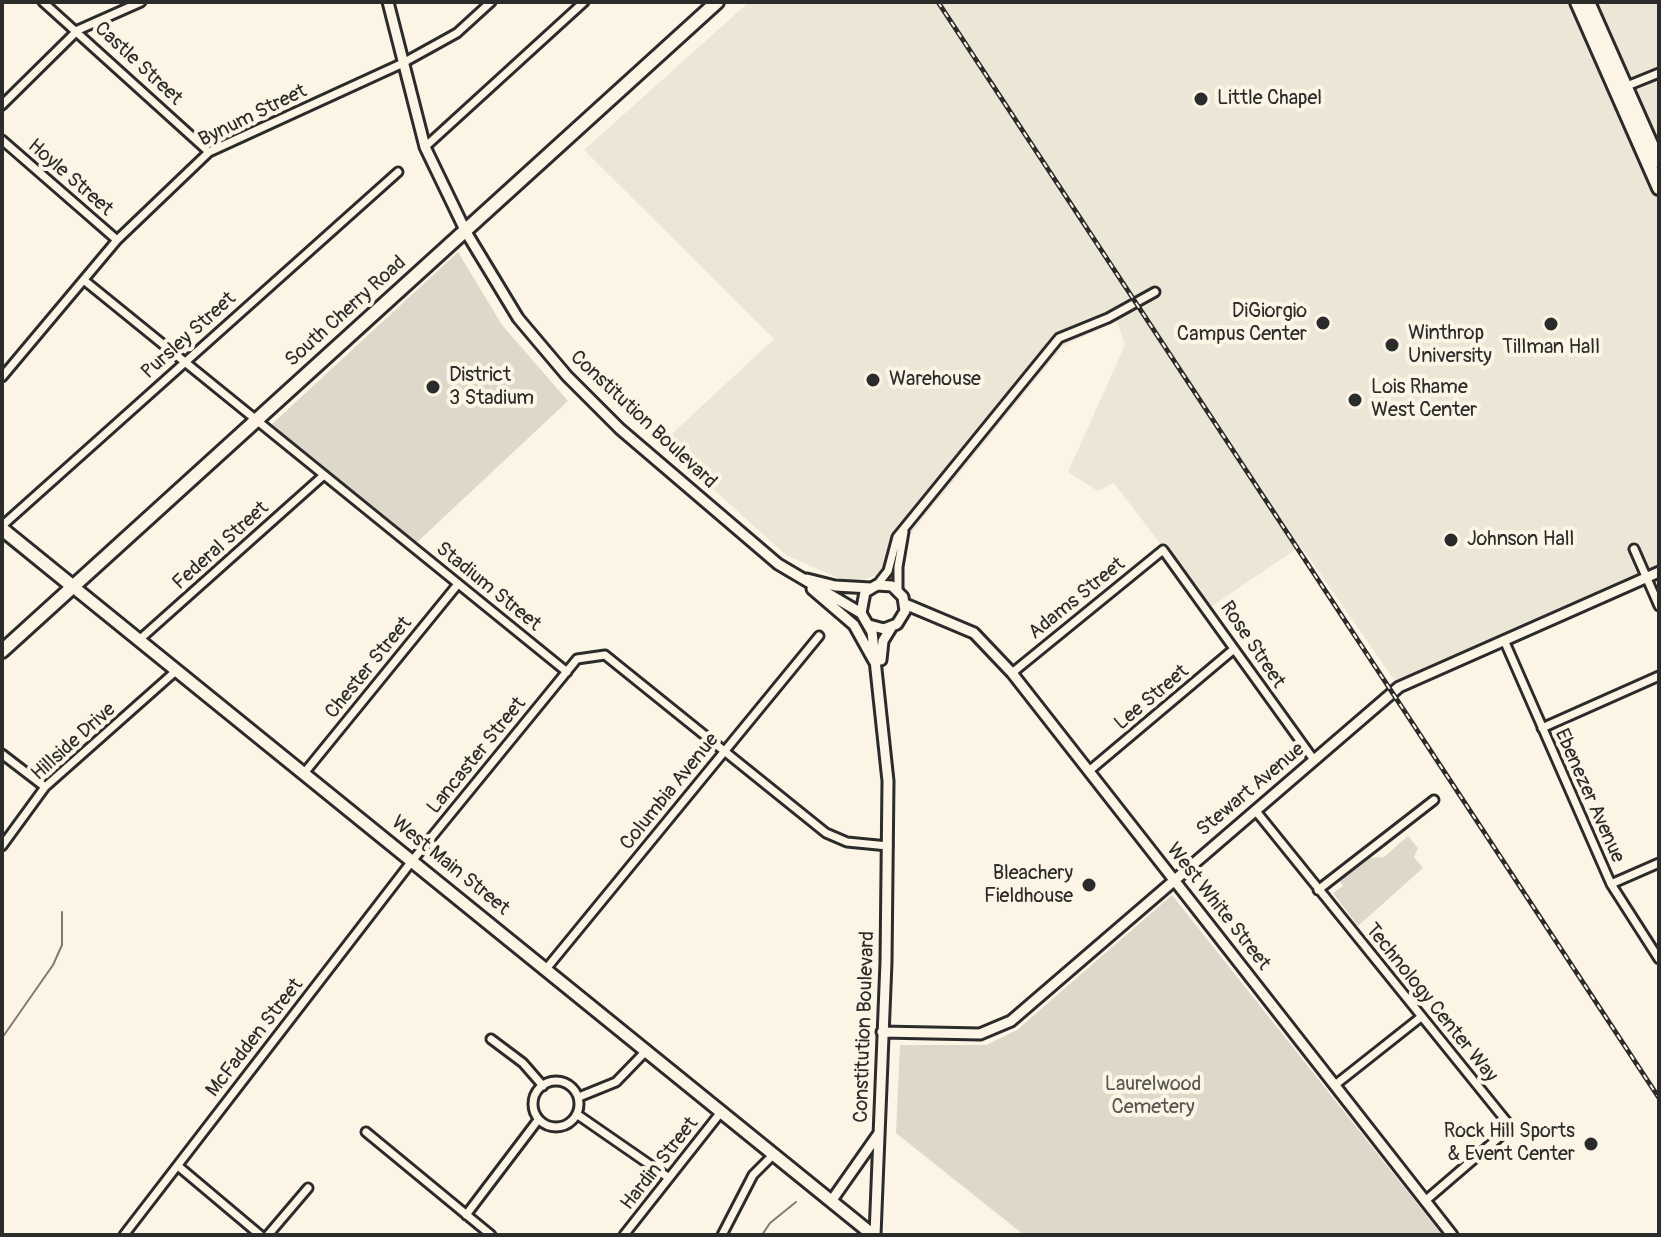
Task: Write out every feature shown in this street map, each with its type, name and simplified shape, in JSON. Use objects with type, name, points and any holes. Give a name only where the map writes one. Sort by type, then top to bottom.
[{"type":"main road","name":"South Cherry Road","points":[[2,651],[71,585],[466,232],[717,2]]},
{"type":"main road","points":[[1577,2],[1659,162]]},
{"type":"main road","points":[[1588,2],[1659,188]]},
{"type":"main road","name":"West Main Street","points":[[2,527],[874,1235]]},
{"type":"street","name":"Castle Street","points":[[43,2],[78,30],[209,152]]},
{"type":"street","points":[[2,105],[78,30],[141,2]]},
{"type":"street","name":"Constitution Boulevard","points":[[388,2],[401,64],[425,147],[466,232],[518,318],[567,376],[694,493],[795,576],[861,613],[869,625],[878,673],[888,781],[874,1235]]},
{"type":"street","name":"Bynum Street","points":[[2,377],[117,240],[209,152],[401,64],[457,33],[491,2]]},
{"type":"street","points":[[425,147],[584,2]]},
{"type":"street","points":[[1622,88],[1659,73]]},
{"type":"street","name":"Hoyle Street","points":[[2,140],[117,240]]},
{"type":"street","name":"Pursley Street","points":[[2,527],[398,172]]},
{"type":"street","name":"Stadium Street","points":[[85,281],[567,672]]},
{"type":"street","points":[[861,613],[861,599],[888,571],[897,537],[1059,338],[1108,318],[1155,292]]},
{"type":"street","name":"Federal Street","points":[[139,640],[324,475]]},
{"type":"street","points":[[904,532],[898,567],[898,591],[905,604]]},
{"type":"street","points":[[1634,549],[1659,606]]},
{"type":"street","name":"Rose Street","points":[[1163,550],[1314,760]]},
{"type":"street","name":"Adams Street","points":[[1012,673],[1163,550]]},
{"type":"street","name":"Stewart Avenue","points":[[882,1032],[968,1034],[999,1028],[1023,1012],[1173,879],[1399,687],[1659,572]]},
{"type":"street","name":"Constitution Boulevard","points":[[795,576],[835,586],[874,586],[898,591]]},
{"type":"street","name":"Chester Street","points":[[305,772],[458,584]]},
{"type":"street","points":[[806,584],[854,625],[878,673]]},
{"type":"street","name":"Constitution Boulevard","points":[[878,673],[883,641],[905,604]]},
{"type":"street","name":"West White Street","points":[[905,604],[916,611],[943,618],[982,639],[1012,673],[1452,1235]]},
{"type":"street","points":[[869,625],[895,624],[915,617],[943,618]]},
{"type":"street","name":"Columbia Avenue","points":[[546,969],[819,636]]},
{"type":"street","name":"Ebenezer Avenue","points":[[1504,640],[1611,884],[1659,959]]},
{"type":"street","name":"Lee Street","points":[[1089,771],[1234,649]]},
{"type":"street","points":[[567,672],[577,659],[605,655],[826,833],[847,842],[888,846]]},
{"type":"street","name":"Hillside Drive","points":[[2,846],[45,787],[177,670]]},
{"type":"street","name":"Lancaster Street","points":[[412,861],[567,672]]},
{"type":"street","points":[[1542,728],[1659,676]]},
{"type":"street","points":[[2,754],[45,787]]},
{"type":"street","points":[[1318,890],[1434,800]]},
{"type":"street","name":"Technology Center Way","points":[[1255,810],[1511,1127],[1425,1201]]},
{"type":"street","name":"McFadden Street","points":[[124,1235],[412,861]]},
{"type":"street","points":[[1611,884],[1659,863]]},
{"type":"street","points":[[1335,1085],[1421,1017]]},
{"type":"street","points":[[491,1039],[523,1063],[543,1086]]},
{"type":"street","points":[[579,1097],[616,1082],[646,1051]]},
{"type":"street","points":[[558,1081],[567,1083],[579,1097],[578,1115],[564,1127],[546,1126],[538,1120],[533,1103],[543,1086],[558,1081]]},
{"type":"street","name":"Hardin Street","points":[[624,1235],[721,1112]]},
{"type":"street","points":[[578,1115],[669,1178]]},
{"type":"street","points":[[466,1215],[538,1120]]},
{"type":"street","points":[[366,1132],[491,1235]]},
{"type":"street","points":[[832,1200],[879,1133]]},
{"type":"street","points":[[722,1235],[753,1175],[774,1154]]},
{"type":"street","points":[[178,1166],[260,1235]]},
{"type":"street","points":[[268,1235],[308,1188]]},
{"type":"shaded area","name":"Winthrop University","points":[[749,2],[1659,2],[1659,572],[1399,687],[1301,546],[1209,608],[1114,483],[1098,491],[1068,472],[1125,345],[1117,321],[1063,346],[877,575],[860,581],[845,581],[786,555],[662,443],[774,339],[584,150]]},
{"type":"green space","name":"District 3 Stadium","points":[[458,252],[502,325],[568,401],[414,545],[272,424]]},
{"type":"green space","points":[[1408,836],[1418,848],[1414,857],[1423,868],[1358,926],[1333,893],[1343,886],[1340,881],[1370,858],[1384,857]]},
{"type":"green space","name":"Laurelwood Cemetery","points":[[1172,895],[1442,1235],[1024,1235],[896,1133],[900,1045],[986,1045],[1017,1030]]},
{"type":"waterway","points":[[2,1038],[53,965],[62,945],[62,912]]},
{"type":"waterway","points":[[762,1235],[770,1223],[796,1202]]},
{"type":"railway","points":[[938,2],[1659,1098]]},
{"type":"place","name":"Little Chapel","points":[[1201,99]]},
{"type":"place","name":"DiGiorgio Campus Center","points":[[1323,323]]},
{"type":"place","name":"Tillman Hall","points":[[1551,324]]},
{"type":"place","name":"Winthrop University","points":[[1392,345]]},
{"type":"place","name":"Warehouse","points":[[873,380]]},
{"type":"place","name":"District 3 Stadium","points":[[433,387]]},
{"type":"place","name":"Lois Rhame West Center","points":[[1355,400]]},
{"type":"place","name":"Johnson Hall","points":[[1451,540]]},
{"type":"place","name":"Bleachery Fieldhouse","points":[[1089,885]]},
{"type":"place","name":"Rock Hill Sports & Event Center","points":[[1591,1144]]}]
